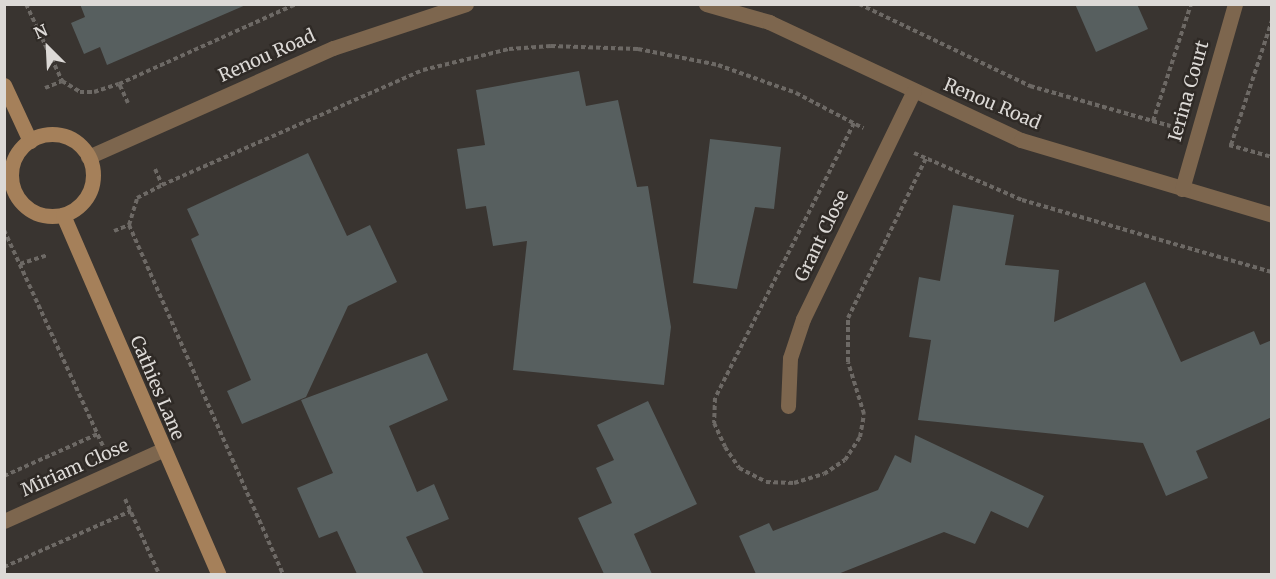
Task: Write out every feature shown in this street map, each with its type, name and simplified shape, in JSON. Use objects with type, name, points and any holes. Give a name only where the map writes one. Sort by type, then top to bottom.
[{"type":"street","name":"Renou Road","points":[[88,157],[333,48],[466,4]]},
{"type":"street","name":"Renou Road","points":[[706,4],[770,22],[1021,140],[1272,215]]},
{"type":"street","name":"Ierina Court","points":[[1182,189],[1235,4]]},
{"type":"street","points":[[4,85],[30,141]]},
{"type":"street","name":"Grant Close","points":[[788,406],[790,358],[803,319],[914,90]]},
{"type":"street","points":[[43,136],[69,138],[88,157],[90,192],[63,215],[26,207],[12,186],[14,160],[30,141],[43,136]]},
{"type":"street","name":"Cathies Lane","points":[[63,215],[162,450],[218,574]]},
{"type":"street","name":"Miriam Close","points":[[4,521],[162,450]]},
{"type":"path","points":[[26,4],[62,81],[80,92],[119,84],[296,4]]},
{"type":"path","points":[[859,4],[1030,86],[1177,128]]},
{"type":"path","points":[[1153,121],[1191,4]]},
{"type":"path","points":[[1231,145],[1272,20]]},
{"type":"path","points":[[283,574],[129,225],[137,198],[423,70],[509,49],[638,49],[718,65],[796,93],[869,132]]},
{"type":"path","points":[[45,88],[62,81]]},
{"type":"path","points":[[119,84],[128,103]]},
{"type":"path","points":[[1222,143],[1272,157]]},
{"type":"path","points":[[912,152],[1022,200],[1272,272]]},
{"type":"path","points":[[155,169],[162,185]]},
{"type":"path","points":[[114,231],[129,225]]},
{"type":"path","points":[[4,230],[104,447]]},
{"type":"path","points":[[20,264],[49,254]]},
{"type":"path","points":[[4,476],[98,434]]},
{"type":"path","points":[[126,499],[159,574]]},
{"type":"path","points":[[4,567],[131,511]]},
{"type":"building","points":[[80,4],[248,4],[107,65],[100,47],[84,54],[71,23],[85,17]]},
{"type":"building","points":[[1075,4],[1137,4],[1148,29],[1096,52]]},
{"type":"building","points":[[579,71],[586,106],[618,100],[637,187],[648,186],[671,327],[664,385],[513,370],[527,241],[493,246],[486,206],[466,209],[457,149],[485,145],[476,90]]},
{"type":"building","points":[[710,139],[781,147],[774,209],[755,207],[737,289],[693,283]]},
{"type":"building","points":[[308,153],[347,236],[370,225],[397,282],[348,306],[306,397],[242,424],[227,391],[251,380],[191,239],[199,235],[187,209]]},
{"type":"building","points":[[953,205],[1014,215],[1005,265],[1059,270],[1054,322],[1145,282],[1181,362],[1254,331],[1260,345],[1272,340],[1272,417],[1196,451],[1208,478],[1166,496],[1143,443],[918,420],[931,340],[909,337],[919,277],[940,281]]},
{"type":"building","points":[[427,353],[448,400],[389,426],[417,492],[434,484],[449,519],[406,537],[424,574],[357,574],[337,531],[319,538],[297,488],[333,473],[301,400]]},
{"type":"building","points":[[648,401],[697,504],[634,534],[652,574],[604,574],[578,518],[612,503],[596,468],[614,460],[597,425]]},
{"type":"building","points":[[915,435],[1044,496],[1028,528],[991,511],[975,544],[944,532],[838,574],[756,574],[739,536],[769,523],[773,531],[878,490],[895,455],[911,463]]}]
